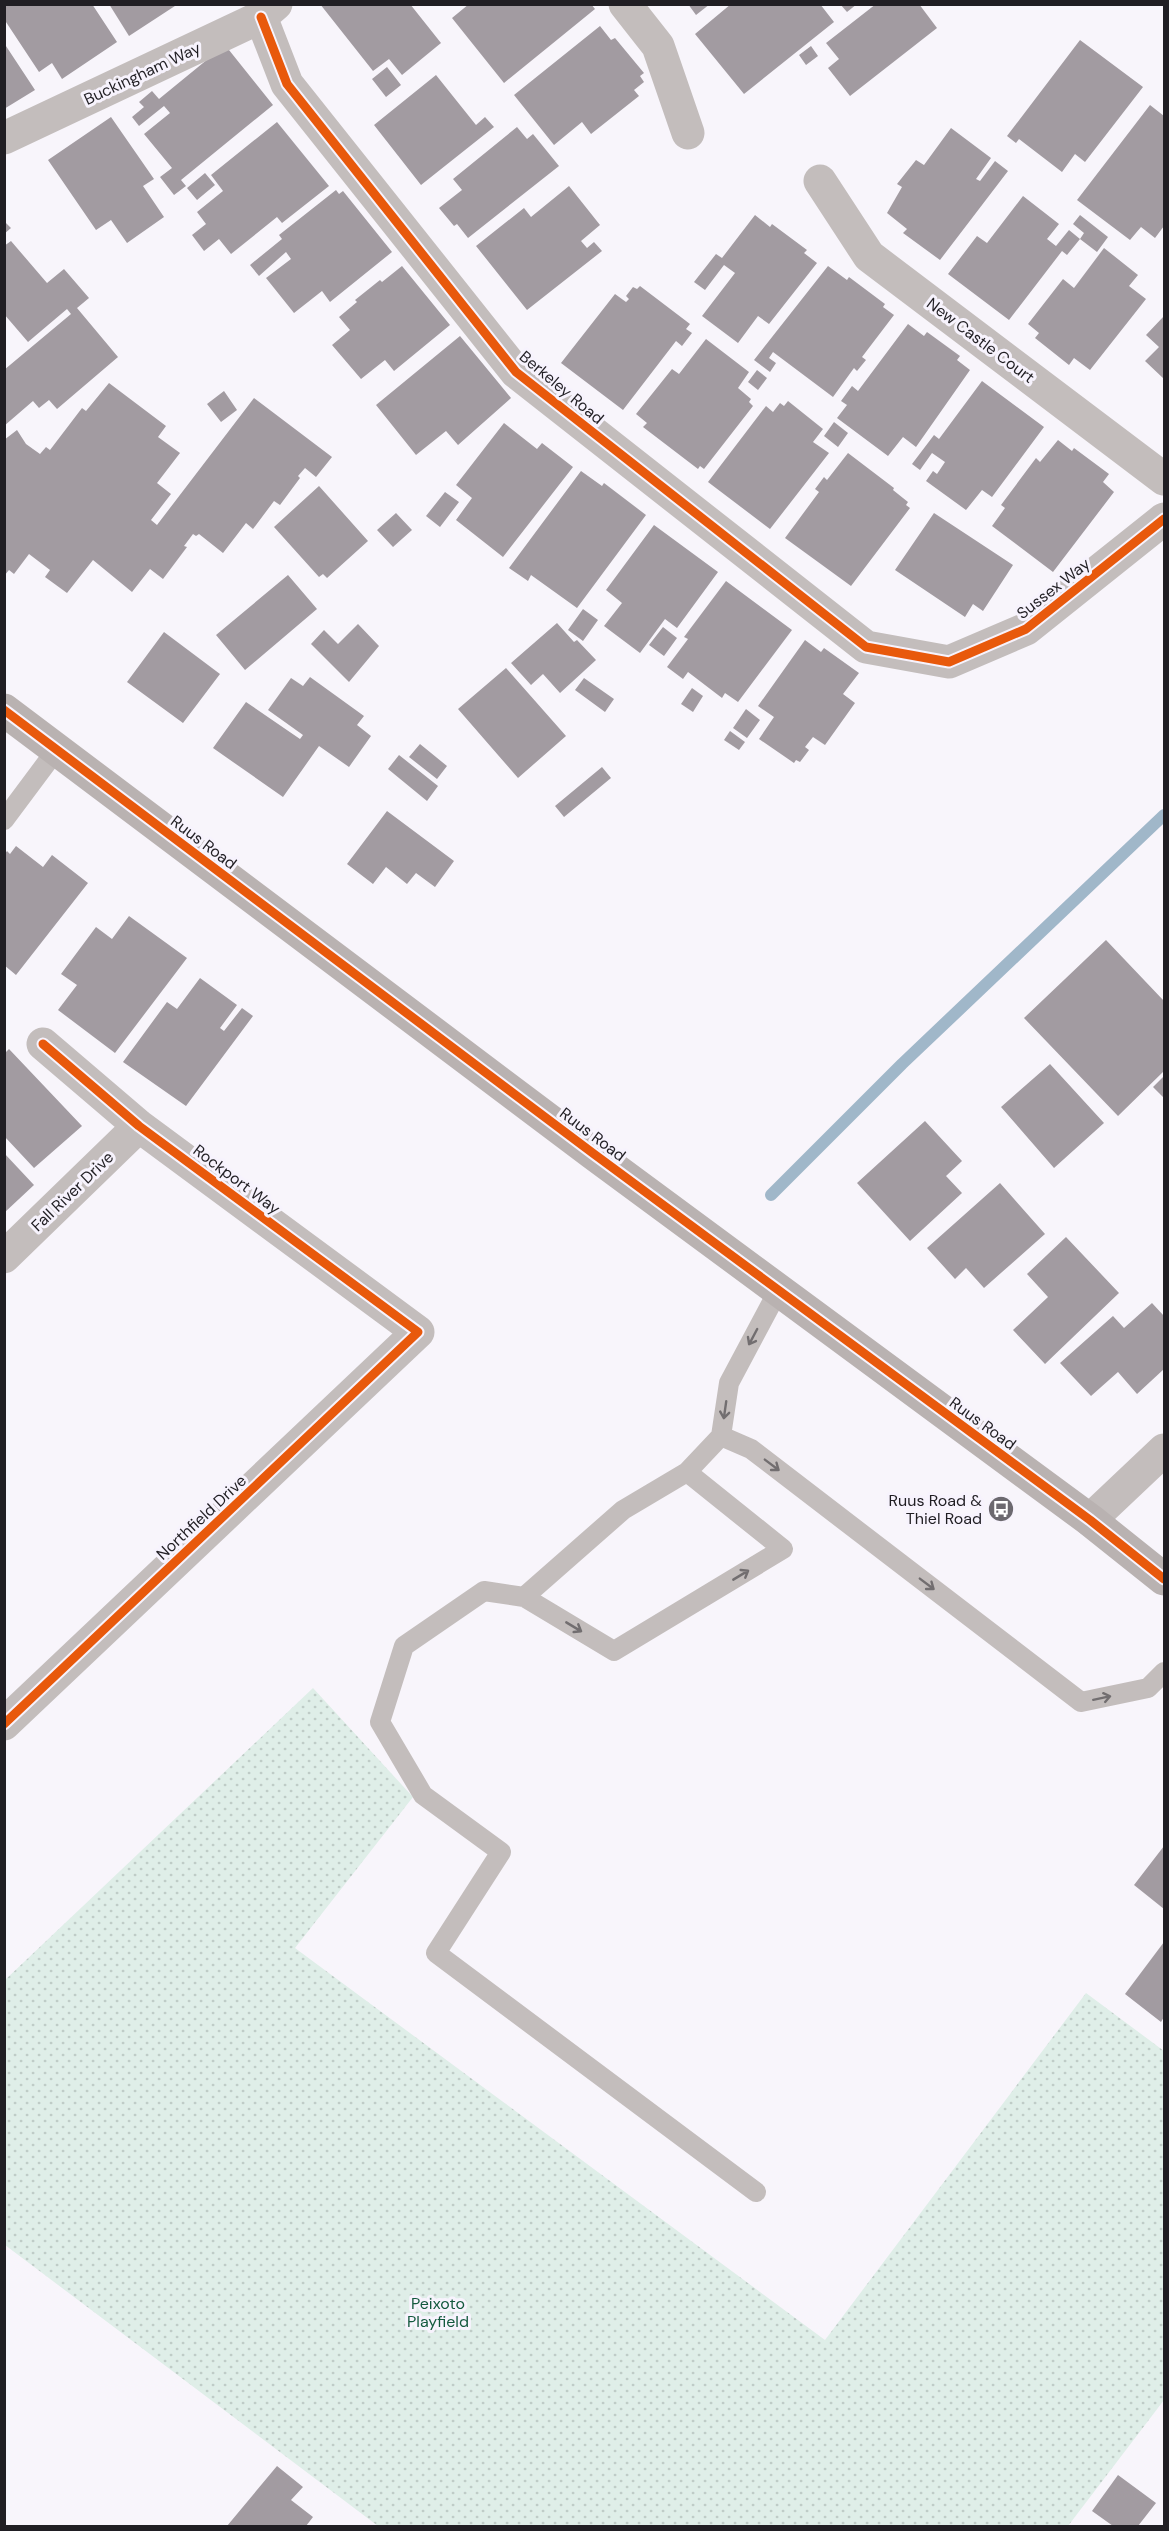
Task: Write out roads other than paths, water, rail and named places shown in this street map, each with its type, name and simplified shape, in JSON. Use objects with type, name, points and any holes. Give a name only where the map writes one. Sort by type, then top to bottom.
[{"type":"street","points":[[625,4],[658,46],[688,133]]},
{"type":"street","name":"Buckingham Way","points":[[4,138],[269,11]]},
{"type":"street","name":"Berkeley Road","points":[[269,11],[286,84],[516,372],[866,647],[949,662]]},
{"type":"street","name":"New Castle Court","points":[[820,181],[869,256],[1164,479]]},
{"type":"street","name":"Sussex Way","points":[[949,662],[1026,629],[1164,519]]},
{"type":"street","name":"Ruus Road","points":[[4,710],[778,1291],[1090,1520],[1164,1579]]},
{"type":"street","name":"Rockport Way","points":[[43,1044],[139,1126],[418,1332]]},
{"type":"street","name":"Fall River Drive","points":[[4,1257],[139,1126]]},
{"type":"street","name":"Northfield Drive","points":[[4,1724],[418,1332]]},
{"type":"street","points":[[1090,1520],[1164,1450]]},
{"type":"lane","points":[[4,819],[57,749]]},
{"type":"lane","points":[[524,1597],[623,1510],[687,1473],[721,1436],[729,1383],[778,1291]]},
{"type":"lane","points":[[721,1436],[751,1449],[1081,1702],[1148,1688],[1164,1672]]},
{"type":"lane","points":[[687,1473],[783,1549],[614,1651],[524,1597],[484,1591],[404,1646],[380,1722],[423,1795],[501,1852],[436,1953],[756,2192]]},
{"type":"waterway","points":[[771,1195],[902,1064],[1164,815]]},
{"type":"place","name":"Ruus Road & Thiel Road","points":[[1001,1509]]},
{"type":"park label","name":"Peixoto Playfield","points":[[438,2312]]}]
